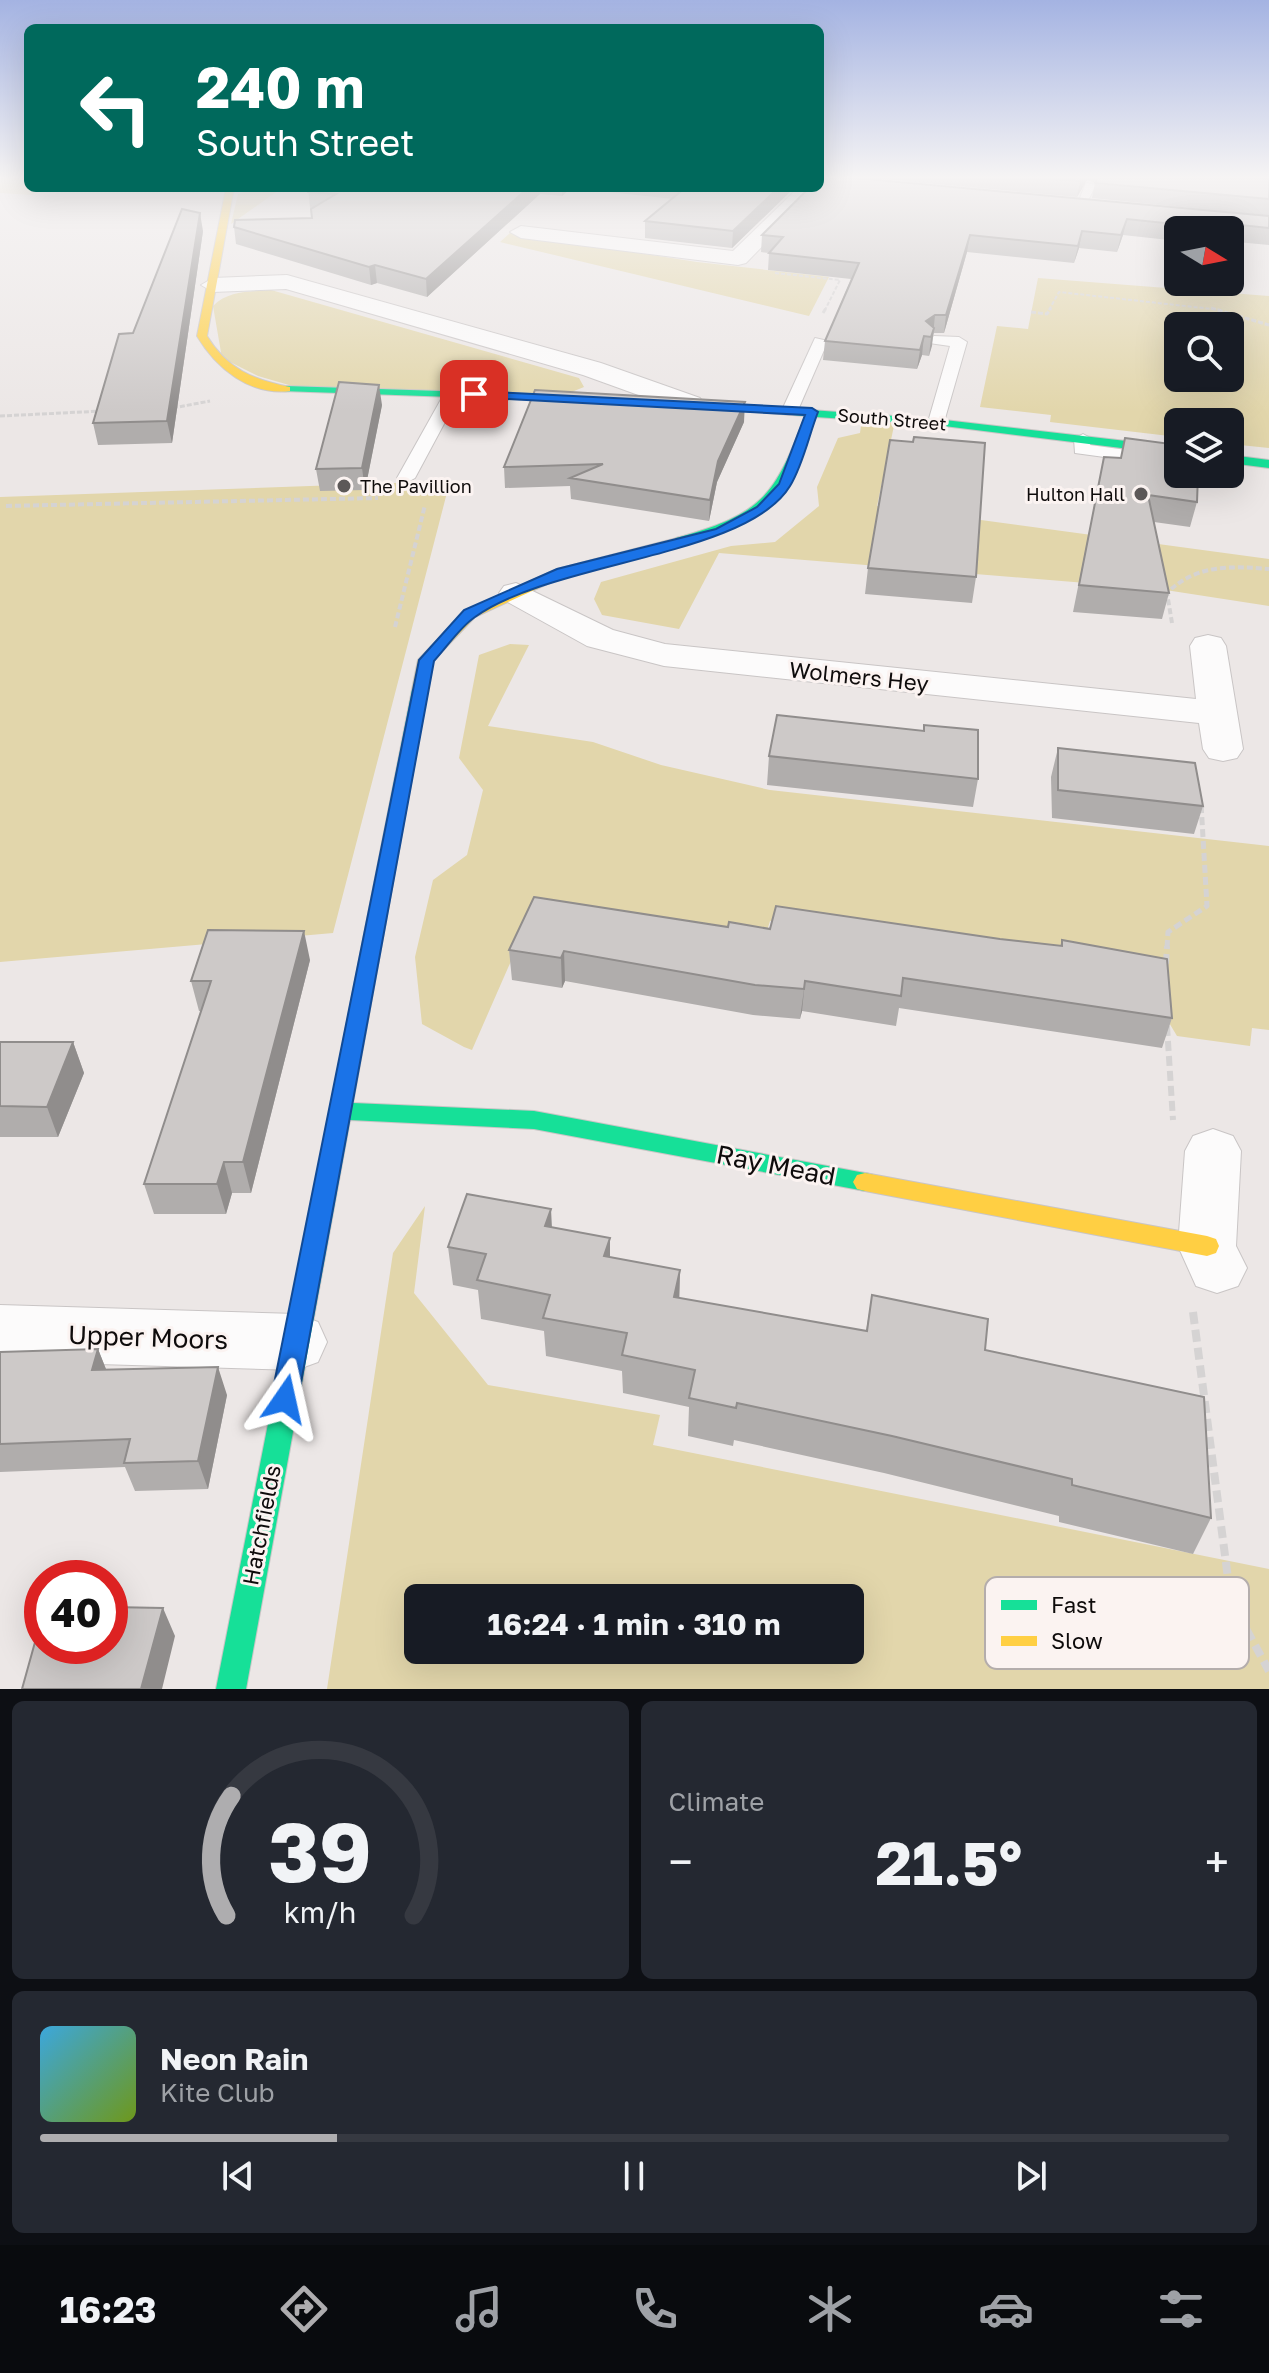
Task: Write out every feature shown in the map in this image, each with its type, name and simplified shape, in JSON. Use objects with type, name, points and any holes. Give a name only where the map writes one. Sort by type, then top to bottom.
[{"type":"street","name":"South Street","points":[[218,255],[202,336],[211,356],[246,381],[274,389],[622,400],[790,410],[936,422],[1164,449]]},
{"type":"street","points":[[711,255],[738,258],[741,255]]},
{"type":"street","points":[[213,285],[287,282],[592,369],[690,404]]},
{"type":"street","name":"Hatchfields","points":[[231,1689],[426,660],[470,614],[562,572],[721,531],[761,510],[785,485],[812,412]]},
{"type":"street","points":[[1244,461],[1269,464]]},
{"type":"street","name":"Wolmers Hey","points":[[516,593],[600,638],[664,655],[1208,724]]},
{"type":"street","points":[[1208,646],[1208,724]]},
{"type":"street","name":"Ray Mead","points":[[342,1111],[534,1120],[1202,1252]]},
{"type":"street","points":[[1193,1143],[1202,1252]]},
{"type":"street","name":"Upper Moors","points":[[0,1333],[296,1342]]},
{"type":"lane","points":[[934,340],[959,342],[936,422]]},
{"type":"lane","points":[[790,410],[820,341]]},
{"type":"lane","points":[[406,478],[452,394]]},
{"type":"lane","points":[[1083,439],[1081,449],[1164,460]]},
{"type":"path","points":[[738,258],[764,271],[840,280],[820,320]]},
{"type":"path","points":[[1031,312],[1047,314],[1059,292],[1216,308],[1269,325]]},
{"type":"path","points":[[159,408],[274,389]]},
{"type":"path","points":[[0,416],[114,410]]},
{"type":"path","points":[[6,506],[380,498]]},
{"type":"path","points":[[1208,724],[1167,593],[1180,576],[1227,565],[1269,569]]},
{"type":"path","points":[[1165,971],[1168,932],[1207,906],[1205,827],[1200,798]]},
{"type":"path","points":[[1166,1014],[1193,1143]]},
{"type":"path","points":[[1202,1252],[1229,1577]]},
{"type":"path","points":[[1249,1634],[1269,1671]]},
{"type":"shaded area","points":[[554,255],[651,255],[829,277],[809,316]]},
{"type":"shaded area","points":[[1038,278],[1164,288],[1164,296],[1269,296],[1269,448],[1244,445],[1244,408],[1164,408],[1164,435],[1050,422],[1051,415],[980,407],[997,326],[1028,329]]},
{"type":"shaded area","points":[[271,290],[579,378],[584,387],[564,395],[296,387],[258,376],[222,358],[213,306],[233,294]]},
{"type":"shaded area","points":[[862,419],[895,421],[877,506],[1269,559],[1269,606],[1159,589],[719,553],[679,629],[602,615],[594,599],[601,582],[731,546],[775,542],[819,506],[817,487],[838,438],[860,433]]},
{"type":"shaded area","points":[[450,481],[333,933],[0,962],[0,497]]},
{"type":"shaded area","points":[[510,644],[529,645],[488,726],[593,742],[661,765],[770,790],[1269,846],[1269,1030],[1252,1028],[1250,1046],[1177,1036],[1159,1006],[1055,970],[770,921],[763,944],[529,920],[472,1050],[464,1047],[422,1024],[415,957],[433,880],[467,855],[483,790],[459,758],[479,655]]},
{"type":"shaded area","points":[[425,1206],[414,1293],[488,1385],[660,1415],[653,1445],[1269,1569],[1269,1689],[327,1689],[393,1253]]},
{"type":"building","points":[[164,255],[193,255],[167,421],[93,423],[119,334],[133,333]]},
{"type":"building","points":[[328,255],[453,255],[426,279],[375,265],[369,267]]},
{"type":"building","points":[[785,255],[964,255],[946,315],[935,315],[926,321],[934,328],[931,337],[924,336],[920,350],[825,341],[859,263]]},
{"type":"building","points":[[339,382],[379,385],[362,468],[316,469]]},
{"type":"building","points":[[535,390],[745,402],[718,461],[710,500],[570,478],[603,464],[504,467]]},
{"type":"building","points":[[914,437],[985,443],[976,577],[868,568],[890,440],[913,442]]},
{"type":"building","points":[[1125,438],[1164,443],[1164,488],[1198,488],[1197,502],[1148,495],[1169,593],[1079,585],[1104,457],[1121,458]]},
{"type":"building","points":[[777,715],[924,731],[924,725],[978,730],[978,779],[769,756]]},
{"type":"building","points":[[1058,748],[1195,763],[1203,806],[1058,790]]},
{"type":"building","points":[[534,897],[728,927],[729,922],[770,929],[776,906],[1000,939],[1062,946],[1062,940],[1167,959],[1172,1018],[903,978],[901,996],[805,981],[804,989],[755,985],[564,951],[561,958],[509,950]]},
{"type":"building","points":[[208,930],[304,931],[243,1162],[224,1162],[217,1184],[144,1184],[211,981],[191,981]]},
{"type":"building","points":[[0,1042],[73,1042],[47,1107],[0,1106]]},
{"type":"building","points":[[467,1194],[551,1209],[545,1226],[610,1238],[604,1256],[680,1270],[674,1297],[867,1331],[872,1295],[988,1319],[985,1350],[1204,1397],[1211,1518],[1072,1485],[1072,1479],[892,1436],[737,1403],[736,1408],[689,1398],[695,1370],[622,1355],[627,1333],[543,1318],[550,1295],[477,1280],[486,1254],[448,1247]]},
{"type":"building","points":[[98,1349],[92,1370],[218,1367],[198,1461],[124,1463],[130,1439],[0,1444],[0,1352]]},
{"type":"building","points":[[128,1607],[163,1608],[141,1689],[22,1689],[29,1664],[128,1664]]},
{"type":"traffic: fast","points":[[286,389],[594,399]]},
{"type":"traffic: fast","points":[[687,404],[936,422],[1164,449]]},
{"type":"traffic: fast","points":[[681,541],[737,523],[770,500],[782,484],[812,412]]},
{"type":"traffic: fast","points":[[1244,461],[1269,464]]},
{"type":"traffic: fast","points":[[231,1689],[420,690]]},
{"type":"traffic: fast","points":[[342,1111],[534,1120],[865,1182]]},
{"type":"traffic: slow","points":[[217,255],[202,336],[217,357],[236,374],[260,385],[286,389]]},
{"type":"traffic: slow","points":[[420,690],[426,660],[470,614],[562,572],[681,541]]},
{"type":"traffic: slow","points":[[865,1182],[1207,1246]]},
{"type":"place","name":"The Pavillion","points":[[344,486]]},
{"type":"place","name":"Hulton Hall","points":[[1141,494]]},
{"type":"route","points":[[285,1399],[426,660],[470,614],[562,572],[721,531],[761,510],[785,485],[812,412],[474,394]]}]
